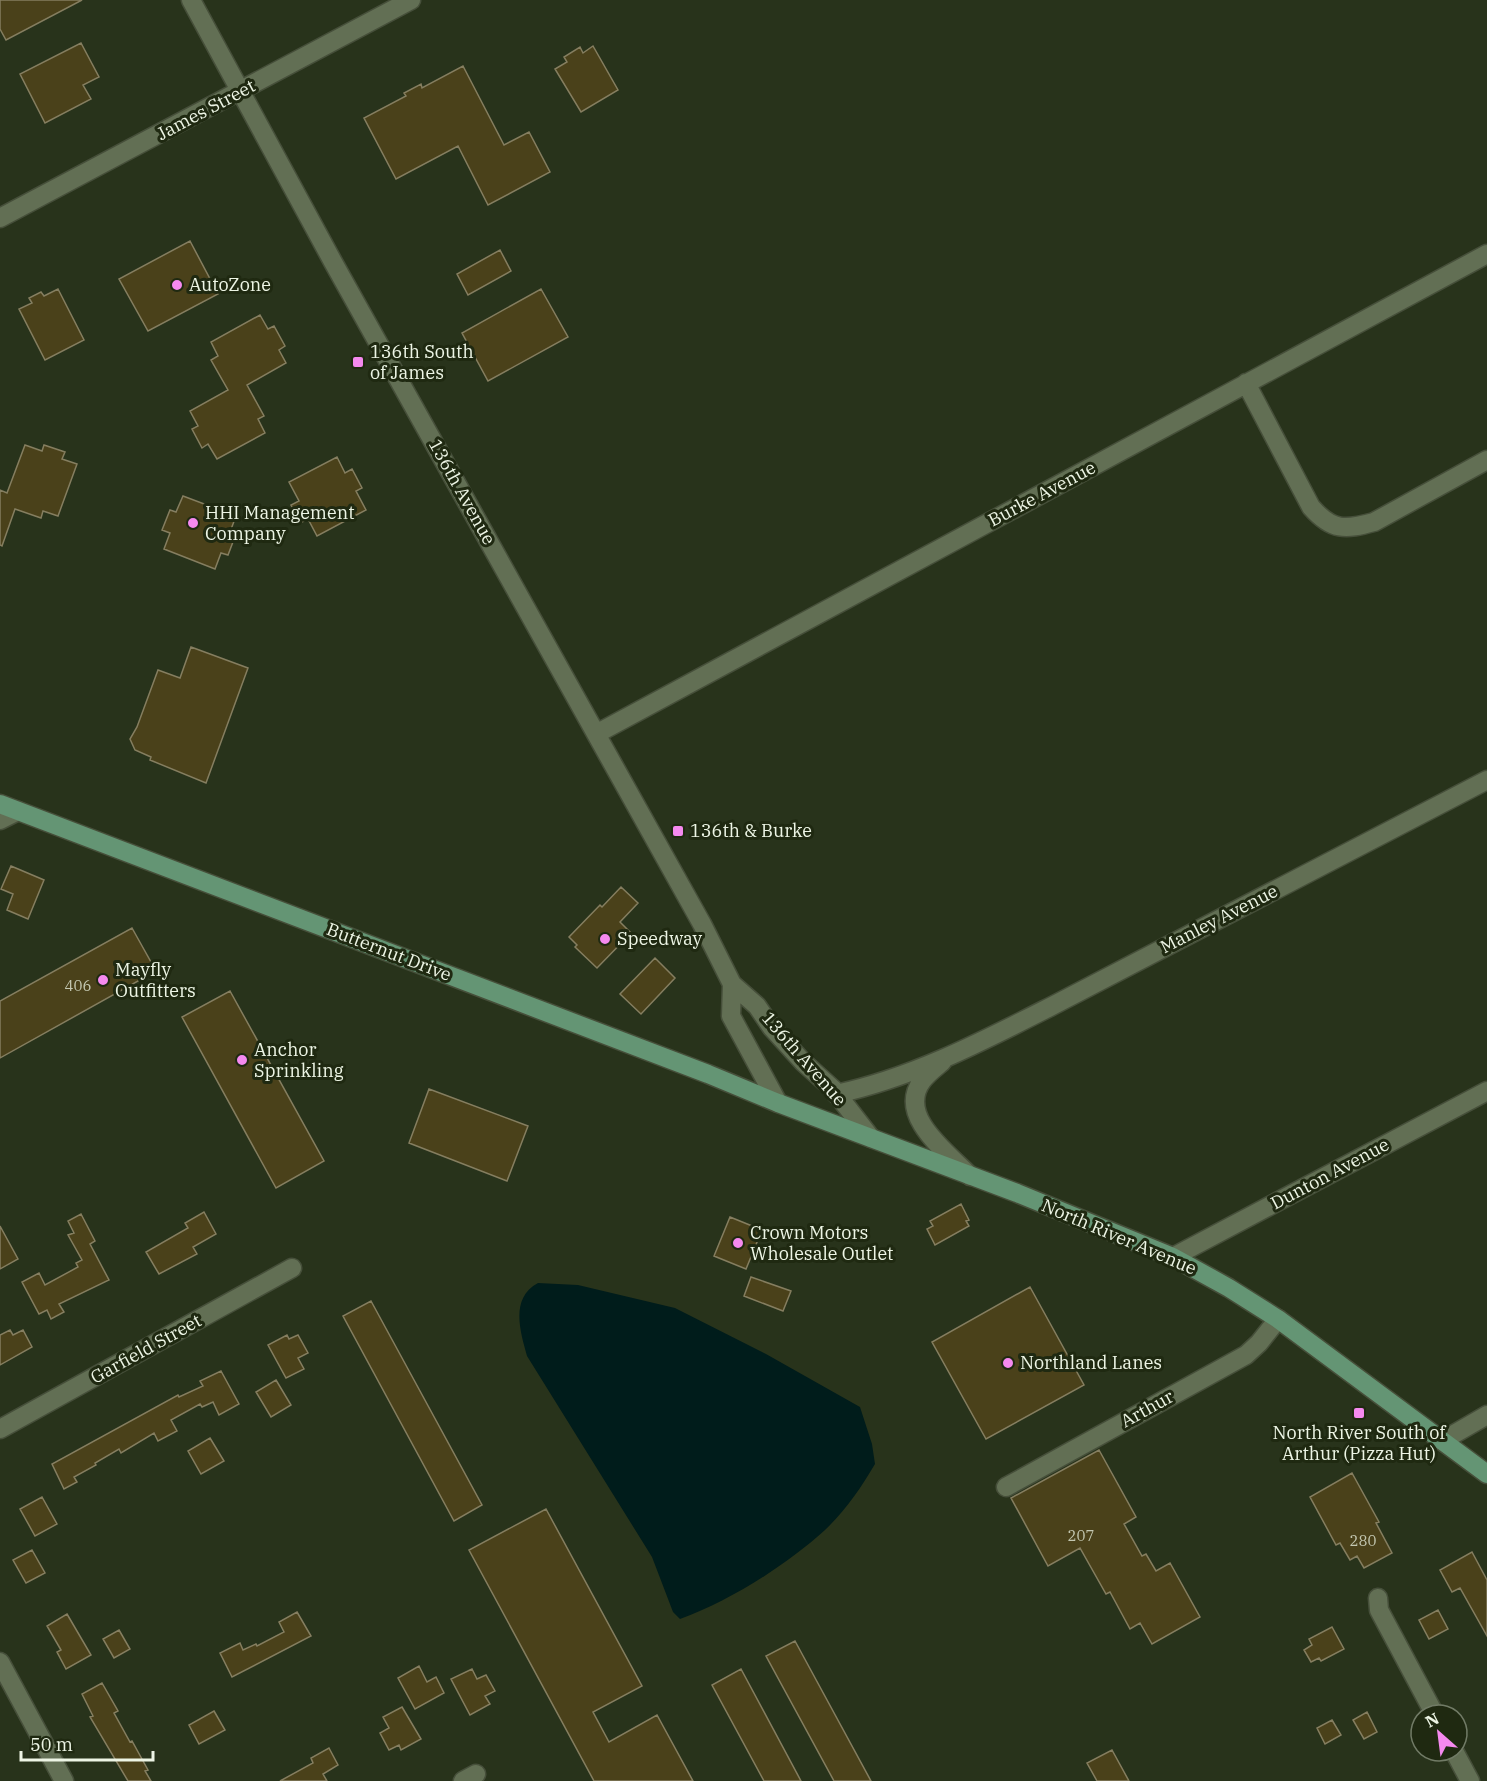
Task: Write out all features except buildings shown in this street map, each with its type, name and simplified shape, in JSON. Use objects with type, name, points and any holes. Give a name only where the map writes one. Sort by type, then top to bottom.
[{"type":"main road","name":"Butternut Drive","points":[[0,804],[708,1074],[778,1103]]},
{"type":"main road","name":"North River Avenue","points":[[778,1103],[1173,1257],[1278,1319],[1487,1474]]},
{"type":"street","name":"136th Avenue","points":[[191,0],[338,271],[702,924],[732,984],[757,1006],[772,1028],[836,1094],[871,1138]]},
{"type":"street","name":"James Street","points":[[0,218],[411,0]]},
{"type":"street","name":"Burke Avenue","points":[[596,734],[1487,254]]},
{"type":"street","points":[[1246,383],[1311,507],[1321,519],[1337,528],[1374,522],[1487,460]]},
{"type":"street","name":"Manley Avenue","points":[[836,1094],[876,1084],[950,1055],[1052,1006],[1487,780]]},
{"type":"street","points":[[0,820],[18,811]]},
{"type":"street","name":"136th Avenue","points":[[732,984],[731,1016],[778,1103]]},
{"type":"street","name":"Manley Avenue","points":[[950,1055],[920,1083],[914,1108],[918,1121],[926,1131],[970,1176]]},
{"type":"street","name":"Dunton Avenue","points":[[1173,1257],[1487,1091]]},
{"type":"street","name":"Garfield Street","points":[[0,1429],[292,1268]]},
{"type":"street","name":"Arthur","points":[[1006,1487],[1246,1355],[1278,1319]]},
{"type":"street","points":[[1442,1441],[1487,1415]]},
{"type":"street","points":[[1378,1598],[1379,1610],[1429,1703]]},
{"type":"street","points":[[0,1662],[64,1781]]},
{"type":"street","points":[[1461,1763],[1470,1781]]},
{"type":"water","points":[[538,1283],[578,1285],[675,1308],[766,1354],[860,1407],[872,1444],[875,1464],[846,1507],[832,1523],[792,1557],[718,1603],[680,1619],[673,1612],[652,1557],[527,1356],[520,1326],[520,1306],[529,1289]]},
{"type":"place","name":"AutoZone","points":[[177,285]]},
{"type":"place","name":"136th South of James","points":[[358,362]]},
{"type":"place","name":"HHI Management Company","points":[[193,523]]},
{"type":"place","name":"136th & Burke","points":[[678,831]]},
{"type":"place","name":"Speedway","points":[[605,939]]},
{"type":"place","name":"Mayfly Outfitters","points":[[103,980]]},
{"type":"place","name":"Anchor Sprinkling","points":[[242,1060]]},
{"type":"place","name":"Crown Motors Wholesale Outlet","points":[[738,1243]]},
{"type":"place","name":"Northland Lanes","points":[[1008,1363]]},
{"type":"place","name":"North River South of Arthur (Pizza Hut)","points":[[1359,1413]]}]
